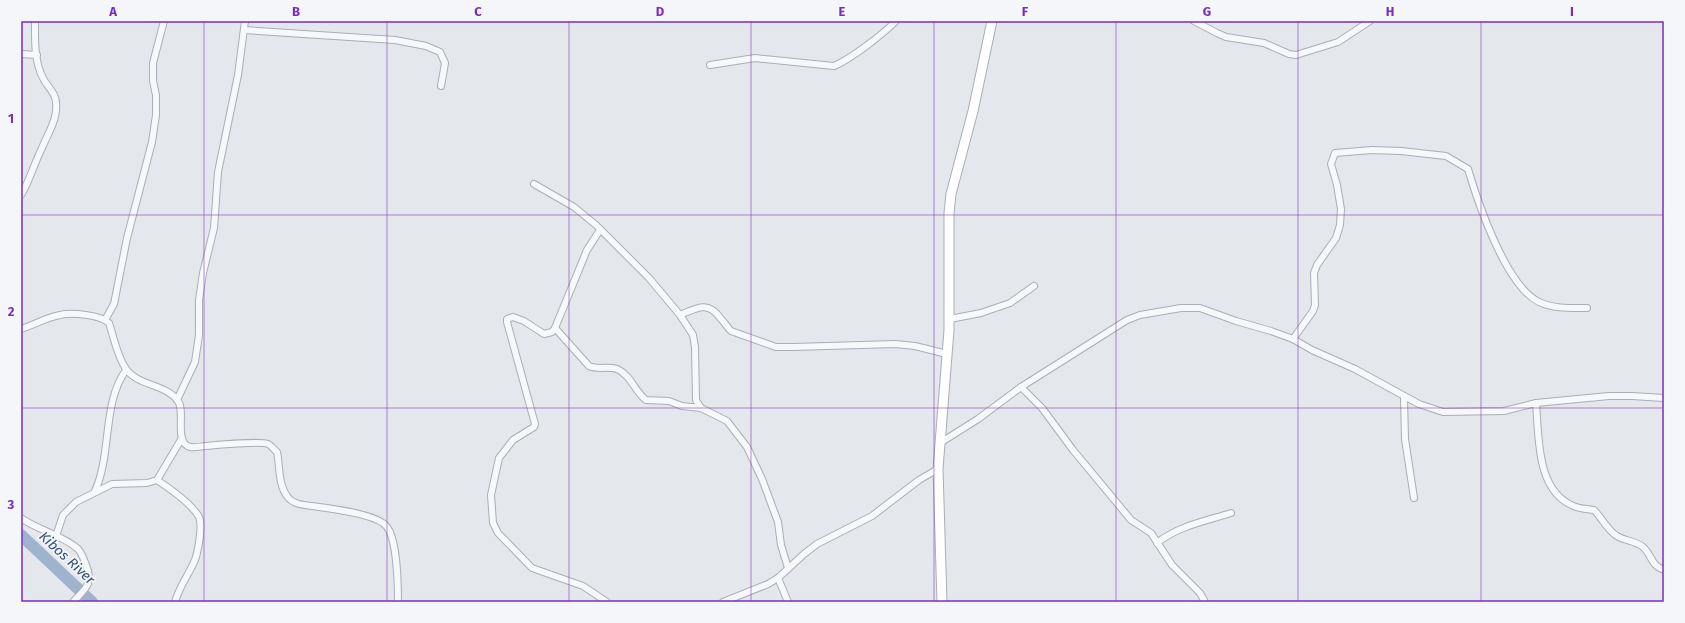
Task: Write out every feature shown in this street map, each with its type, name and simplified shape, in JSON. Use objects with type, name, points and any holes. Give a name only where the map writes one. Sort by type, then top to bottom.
[{"type":"street","points":[[21,196],[29,183],[41,149],[54,121],[56,109],[55,97],[50,87],[43,80],[35,47],[35,21]]},
{"type":"street","points":[[106,320],[114,304],[127,238],[152,142],[156,108],[153,63],[164,21]]},
{"type":"street","points":[[177,400],[195,362],[199,335],[199,300],[203,273],[214,228],[218,172],[238,75],[245,21]]},
{"type":"street","points":[[710,65],[755,58],[834,66],[844,62],[886,31],[896,21]]},
{"type":"street","points":[[942,602],[938,469],[950,319],[949,213],[951,194],[973,111],[992,21]]},
{"type":"street","points":[[1194,21],[1217,33],[1264,43],[1289,54],[1296,55],[1338,42],[1370,21]]},
{"type":"street","points":[[244,30],[395,40],[426,46],[440,52],[445,63],[440,86]]},
{"type":"street","points":[[21,54],[37,55]]},
{"type":"street","points":[[1293,339],[1313,311],[1315,305],[1314,273],[1317,265],[1336,238],[1340,225],[1341,209],[1337,185],[1331,164],[1335,153],[1372,150],[1402,151],[1446,156],[1468,169],[1479,206],[1513,277],[1524,292],[1539,302],[1562,308],[1587,308]]},
{"type":"street","points":[[534,184],[574,207],[600,230],[649,278],[680,315],[693,335],[696,400],[701,408]]},
{"type":"street","points":[[600,230],[587,250],[552,332],[544,334],[518,319],[513,317],[508,319],[507,322],[535,424],[534,428],[513,440],[499,458],[491,495],[492,523],[498,533],[532,568],[583,586],[607,602]]},
{"type":"street","points":[[950,319],[980,313],[1010,303],[1034,286]]},
{"type":"street","points":[[680,315],[702,307],[707,307],[715,311],[731,330],[776,347],[793,348],[895,344],[915,346],[947,354]]},
{"type":"street","points":[[940,443],[978,419],[1021,387],[1127,320],[1140,315],[1181,308],[1200,308],[1293,339],[1312,350],[1355,369],[1433,410],[1452,413],[1504,411],[1536,403],[1609,396],[1664,398]]},
{"type":"street","points":[[21,329],[64,314],[94,316],[106,320],[109,324],[126,370],[137,378],[166,391],[177,400],[180,405],[183,442],[192,448],[229,444],[267,444],[277,452],[283,489],[287,497],[294,502],[373,518],[387,526],[390,533],[398,585],[398,602]]},
{"type":"street","points":[[555,328],[589,366],[619,370],[625,374],[646,400],[669,401],[682,406],[701,408],[727,421],[747,447],[770,501],[778,522],[781,545],[788,568]]},
{"type":"street","points":[[95,491],[100,480],[110,413],[121,377],[126,370]]},
{"type":"street","points":[[1021,387],[1042,408],[1073,450],[1131,520],[1151,533],[1172,565],[1200,593],[1205,602]]},
{"type":"street","points":[[1404,396],[1405,439],[1414,498]]},
{"type":"street","points":[[1536,403],[1543,470],[1549,484],[1557,495],[1576,507],[1594,510],[1609,529],[1618,537],[1635,542],[1643,547],[1654,565],[1664,570]]},
{"type":"street","points":[[157,480],[182,438]]},
{"type":"street","points":[[723,602],[768,584],[778,578],[817,544],[849,530],[872,516],[919,480],[938,469]]},
{"type":"street","points":[[56,536],[63,515],[76,502],[95,491],[112,484],[140,483],[157,480],[176,493],[196,513],[200,522],[198,548],[175,602]]},
{"type":"street","points":[[1157,543],[1166,535],[1190,525],[1231,513]]},
{"type":"street","points":[[21,518],[32,526],[66,540],[79,549],[90,576],[86,588],[73,602]]},
{"type":"street","points":[[778,578],[788,602]]},
{"type":"waterway","name":"Kibos River","points":[[21,535],[92,602]]}]
